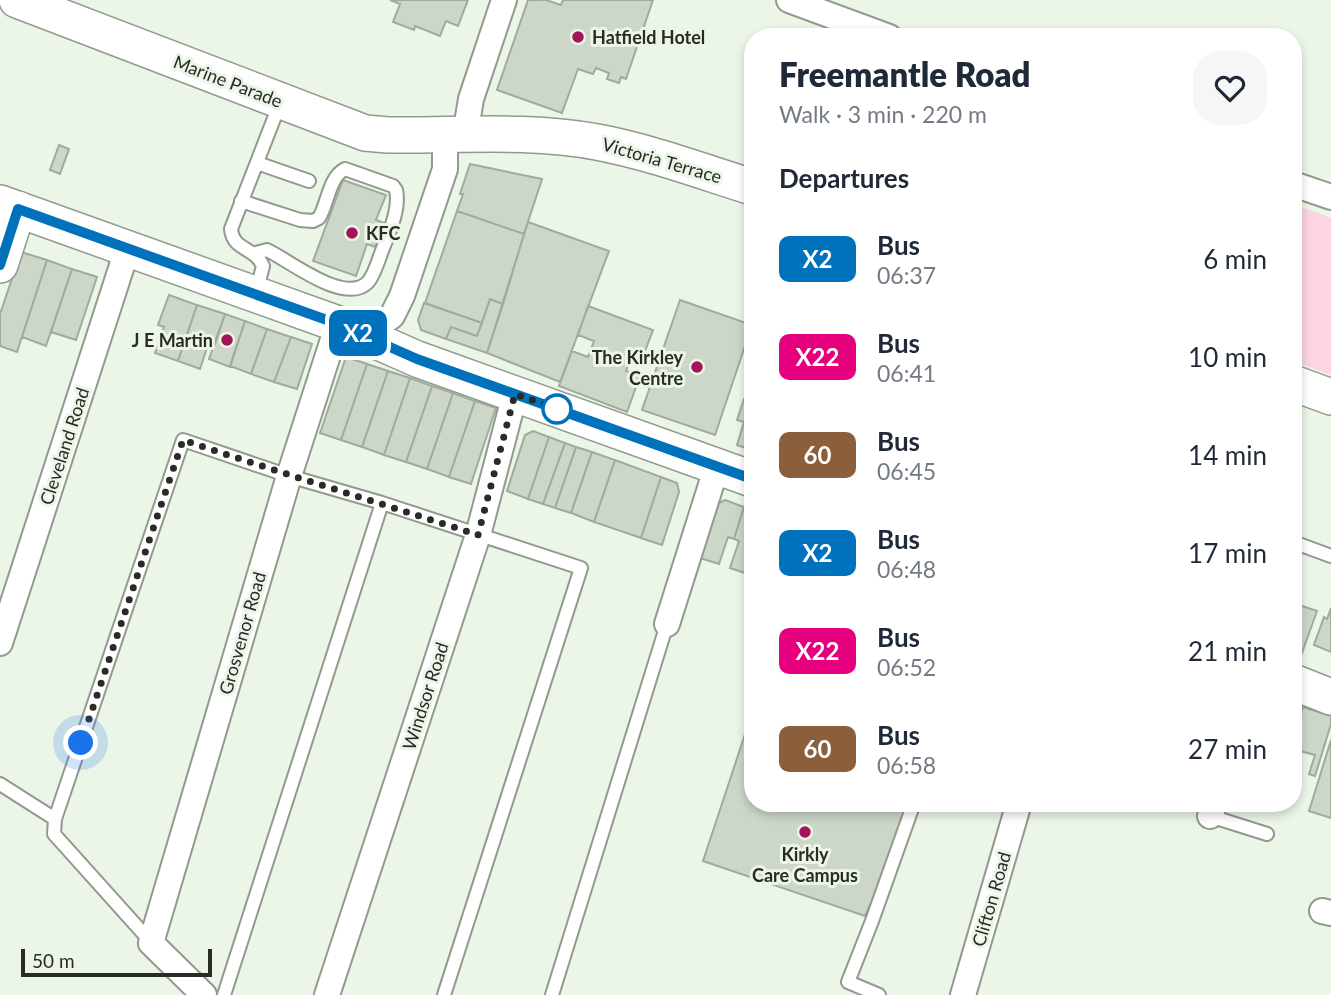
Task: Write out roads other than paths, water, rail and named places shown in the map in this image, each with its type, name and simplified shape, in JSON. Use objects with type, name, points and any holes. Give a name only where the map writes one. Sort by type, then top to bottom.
[{"type":"main road","name":"Marine Parade","points":[[20,0],[365,133],[455,135]]},
{"type":"main road","name":"Victoria Terrace","points":[[455,135],[538,135],[596,141],[650,154],[744,184]]},
{"type":"main road","points":[[0,265],[9,206],[347,328],[417,359],[744,476]]},
{"type":"main road","points":[[1302,386],[1331,397]]},
{"type":"main road","points":[[1302,686],[1331,697]]},
{"type":"street","points":[[347,328],[376,327],[392,316],[402,296],[455,135],[471,99],[505,0]]},
{"type":"street","points":[[789,0],[865,28]]},
{"type":"street","points":[[1302,187],[1331,197]]},
{"type":"street","name":"Cleveland Road","points":[[0,643],[127,250]]},
{"type":"street","name":"Grosvenor Road","points":[[151,943],[289,476],[347,328]]},
{"type":"street","name":"Windsor Road","points":[[327,995],[478,535],[515,394]]},
{"type":"street","points":[[667,624],[717,466]]},
{"type":"street","name":"Clifton Road","points":[[963,995],[1016,812]]},
{"type":"street","points":[[151,943],[204,995]]},
{"type":"lane","points":[[256,294],[263,266],[256,253],[237,244],[231,229],[281,101]]},
{"type":"lane","points":[[257,163],[309,181]]},
{"type":"lane","points":[[241,201],[307,222],[319,218],[334,178],[338,172],[345,169],[393,186],[396,190],[396,209],[385,243],[370,280],[361,287],[351,290],[339,288],[297,269],[291,262],[267,250],[256,253]]},
{"type":"lane","points":[[151,943],[54,834],[55,819],[183,440],[581,568],[444,995]]},
{"type":"lane","points":[[224,995],[382,503]]},
{"type":"lane","points":[[1302,545],[1331,556]]},
{"type":"lane","points":[[552,995],[667,624]]},
{"type":"lane","points":[[0,784],[55,819]]},
{"type":"lane","points":[[879,995],[848,982],[911,812]]},
{"type":"lane","points":[[1219,812],[1267,834]]},
{"type":"place","name":"Hatfield Hotel","points":[[578,37]]},
{"type":"place","name":"KFC","points":[[352,233]]},
{"type":"place","name":"J E Martin","points":[[227,340]]},
{"type":"place","name":"The Kirkley Centre","points":[[697,367]]},
{"type":"place","name":"Kirkly Care Campus","points":[[805,832]]}]
